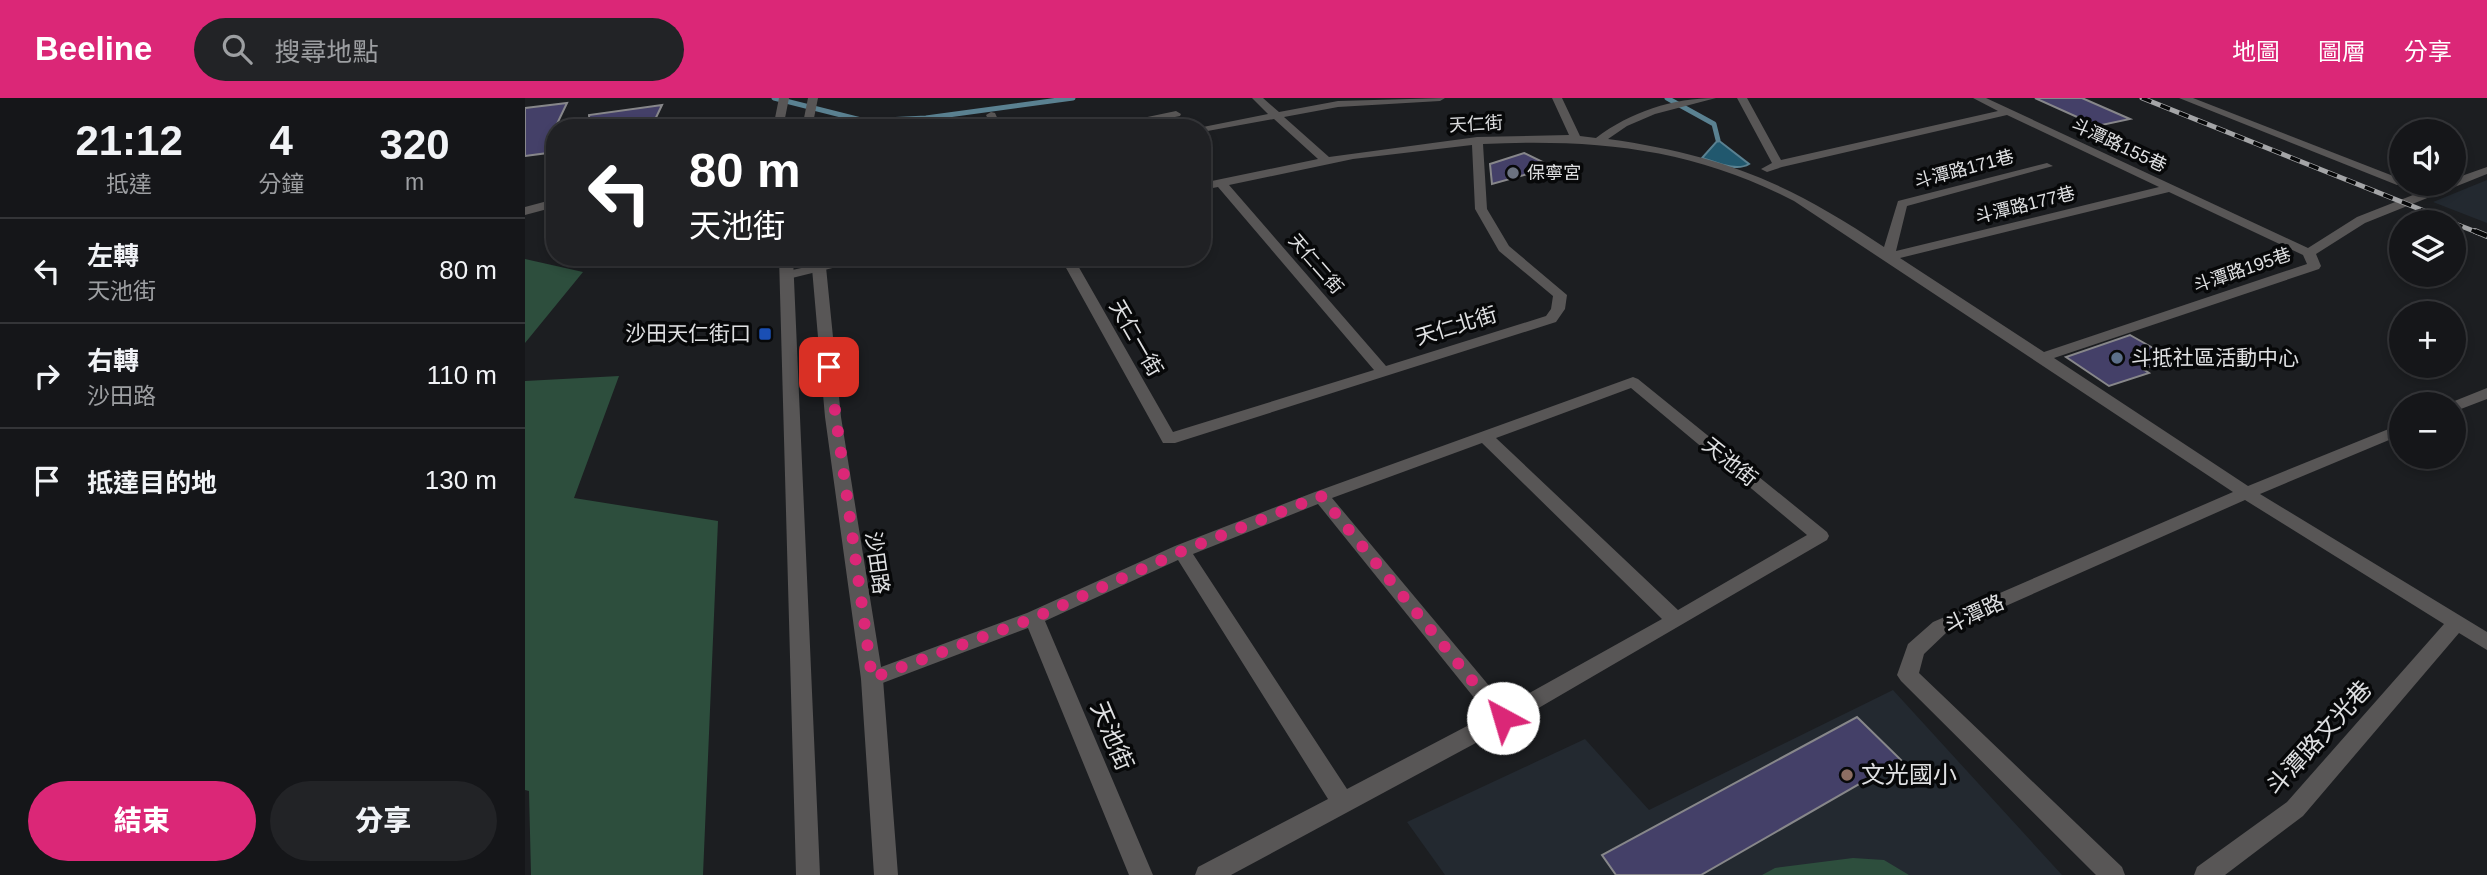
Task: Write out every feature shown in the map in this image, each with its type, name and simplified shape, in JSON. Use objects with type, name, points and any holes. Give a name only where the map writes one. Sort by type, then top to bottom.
[{"type":"street","points":[[1257,98],[1325,159]]},
{"type":"street","points":[[1211,127],[1338,104],[1440,98]]},
{"type":"street","points":[[1557,98],[1576,139]]},
{"type":"street","points":[[1597,142],[1614,128],[1659,107],[1711,98]]},
{"type":"street","points":[[1742,98],[1778,164]]},
{"type":"street","name":"斗潭路155巷","points":[[1978,98],[2309,253]]},
{"type":"street","points":[[2184,98],[2389,178]]},
{"type":"street","points":[[1751,176],[1778,164],[2008,112]]},
{"type":"street","points":[[1149,119],[1176,114]]},
{"type":"street","points":[[991,115],[993,119]]},
{"type":"street","name":"天仁街","points":[[1211,185],[1325,159],[1477,140],[1576,139],[1677,157],[1751,176]]},
{"type":"street","name":"天仁北街","points":[[1169,439],[1551,319],[1558,309],[1560,295],[1504,248],[1481,209],[1477,140]]},
{"type":"street","name":"斗潭路171巷","points":[[1888,257],[1902,204],[2047,166]]},
{"type":"street","name":"斗潭路195巷","points":[[2466,178],[2487,170]]},
{"type":"street","points":[[1751,176],[1788,193],[2044,357],[2246,493],[2487,642]]},
{"type":"street","name":"天仁二街","points":[[1221,183],[1383,370]]},
{"type":"street","name":"斗潭路177巷","points":[[1888,257],[2170,187]]},
{"type":"street","name":"斗潭路195巷","points":[[2044,357],[2314,266],[2309,253],[2361,220],[2421,196]]},
{"type":"street","points":[[525,211],[546,205]]},
{"type":"street","points":[[787,266],[809,875]]},
{"type":"street","name":"沙田路","points":[[818,266],[834,417],[872,678],[886,875]]},
{"type":"street","name":"天仁一街","points":[[1071,266],[1169,439]]},
{"type":"street","name":"天池街","points":[[872,678],[1034,618],[1182,551],[1321,496],[1633,382],[1820,536],[1503,718],[1207,875]]},
{"type":"street","points":[[2466,402],[2487,393]]},
{"type":"street","points":[[2246,493],[2389,434]]},
{"type":"street","points":[[1486,437],[1677,620]]},
{"type":"street","name":"斗潭路","points":[[2113,875],[1908,675],[1915,650],[1940,628],[2246,493]]},
{"type":"street","points":[[1321,496],[1503,718]]},
{"type":"street","points":[[1182,551],[1343,803]]},
{"type":"street","name":"天池街","points":[[1034,618],[1141,875]]},
{"type":"street","name":"斗潭路文光巷","points":[[2206,875],[2295,808],[2457,621]]},
{"type":"shaded area","points":[[2487,180],[2487,223],[2466,215],[2466,210],[2454,210],[2433,202],[2448,196],[2466,196],[2466,189]]},
{"type":"shaded area","name":"文光國小","points":[[1893,690],[2062,875],[1445,875],[1407,822],[1585,739],[1649,810]]},
{"type":"green space","points":[[525,259],[546,264],[546,266],[583,272],[525,343]]},
{"type":"green space","points":[[619,376],[574,498],[718,521],[703,875],[531,875],[529,791],[525,790],[525,381]]},
{"type":"green space","points":[[1853,858],[1884,860],[1909,875],[1762,875],[1775,868]]},
{"type":"water","points":[[1718,140],[1749,164],[1732,167],[1702,158]]},
{"type":"building","points":[[2035,98],[2082,98],[2130,119],[2097,126]]},
{"type":"building","points":[[567,103],[559,119],[546,119],[546,153],[525,156],[525,108]]},
{"type":"building","points":[[662,105],[655,119],[589,119],[589,115]]},
{"type":"building","name":"保寧宮","points":[[1524,153],[1553,167],[1492,184],[1490,164]]},
{"type":"building","name":"斗抵社區活動中心","points":[[2130,335],[2167,356],[2160,360],[2163,362],[2143,369],[2149,373],[2109,386],[2066,357]]},
{"type":"building","points":[[1857,717],[1901,760],[1701,875],[1616,875],[1602,855]]},
{"type":"waterway","points":[[774,98],[857,119]]},
{"type":"waterway","points":[[906,119],[1073,98]]},
{"type":"waterway","points":[[1667,98],[1714,124],[1718,140]]},
{"type":"railway","points":[[2142,98],[2422,210]]},
{"type":"railway","points":[[2466,228],[2479,233]]},
{"type":"railway","points":[[2475,231],[2487,236]]},
{"type":"place","name":"保寧宮","points":[[1513,173]]},
{"type":"place","name":"沙田天仁街口","points":[[765,334]]},
{"type":"place","name":"斗抵社區活動中心","points":[[2117,358]]},
{"type":"place","name":"文光國小","points":[[1847,775]]},
{"type":"route","points":[[829,367],[872,678],[1034,618],[1182,551],[1321,496],[1503,718]]}]
